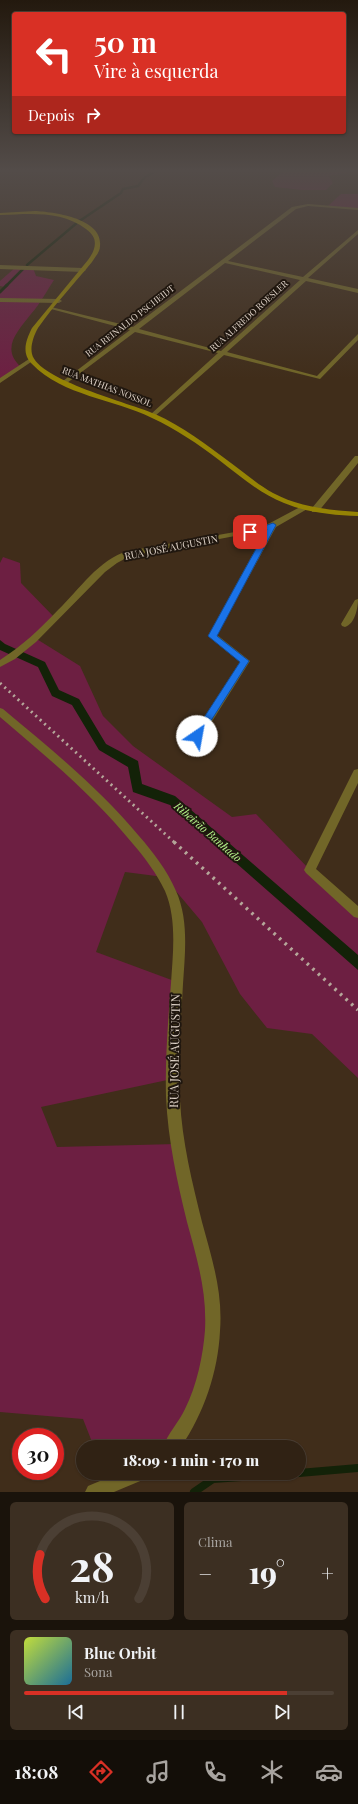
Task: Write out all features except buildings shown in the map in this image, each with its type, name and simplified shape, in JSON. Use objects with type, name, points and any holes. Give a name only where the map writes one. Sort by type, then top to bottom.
[{"type":"street","points":[[0,381],[31,360],[28,348],[36,328],[83,270],[94,254],[98,244],[97,240]]},
{"type":"street","name":"RUA REINALDO PSCHEIDT","points":[[65,382],[252,240]]},
{"type":"street","name":"RUA ALFREDO ROESLER","points":[[153,415],[348,240]]},
{"type":"street","points":[[223,261],[358,291]]},
{"type":"street","points":[[0,267],[83,270]]},
{"type":"street","points":[[0,300],[59,301]]},
{"type":"street","points":[[53,308],[318,378],[358,336]]},
{"type":"street","name":"RUA MATHIAS NOSSOL","points":[[31,360],[42,370],[65,382],[153,415],[202,445],[262,489],[278,498],[305,508],[358,514]]},
{"type":"street","points":[[315,510],[358,458]]},
{"type":"street","name":"RUA JOSÉ AUGUSTIN","points":[[0,664],[26,646],[104,569],[120,557],[141,551],[242,534],[273,525],[305,508]]},
{"type":"street","points":[[197,736],[245,661],[212,636],[273,525]]},
{"type":"street","points":[[344,624],[358,602]]},
{"type":"street","name":"RUA JOSÉ AUGUSTIN","points":[[0,712],[70,772],[136,839],[164,877],[171,892],[177,913],[179,946],[172,1079],[174,1114],[177,1144],[210,1284],[214,1313],[212,1344],[200,1394],[188,1422],[176,1440]]},
{"type":"street","points":[[358,773],[310,870],[358,913]]},
{"type":"street","points":[[94,1492],[122,1480]]},
{"type":"shaded area","points":[[16,267],[33,268],[36,276],[54,280],[13,340],[12,353],[15,360],[21,367],[0,381],[0,292],[5,287],[0,286],[0,281]]},
{"type":"shaded area","points":[[3,557],[20,563],[21,583],[55,618],[35,638],[80,666],[103,716],[133,746],[232,817],[256,814],[310,870],[358,913],[358,1078],[312,1034],[267,1028],[240,994],[202,922],[164,877],[125,872],[96,952],[177,982],[172,1079],[41,1107],[57,1147],[177,1144],[206,1264],[212,1344],[174,1440],[91,1440],[83,1419],[0,1412],[0,563]]},
{"type":"water","name":"Ribeirão Banhado","points":[[0,640],[5,644],[45,662],[59,690],[79,699],[106,744],[138,761],[142,784],[175,796],[358,955],[358,970],[170,805],[133,792],[128,767],[99,750],[72,705],[52,696],[38,667],[0,650]]},
{"type":"waterway","points":[[27,265],[57,240]]},
{"type":"waterway","points":[[0,292],[23,269]]},
{"type":"waterway","points":[[306,1472],[358,1468]]},
{"type":"waterway","points":[[194,1492],[212,1480]]},
{"type":"railway","points":[[0,683],[175,843]]},
{"type":"railway","points":[[174,842],[358,1010]]},
{"type":"route","points":[[197,736],[245,661],[212,636],[273,525],[250,532]]}]
